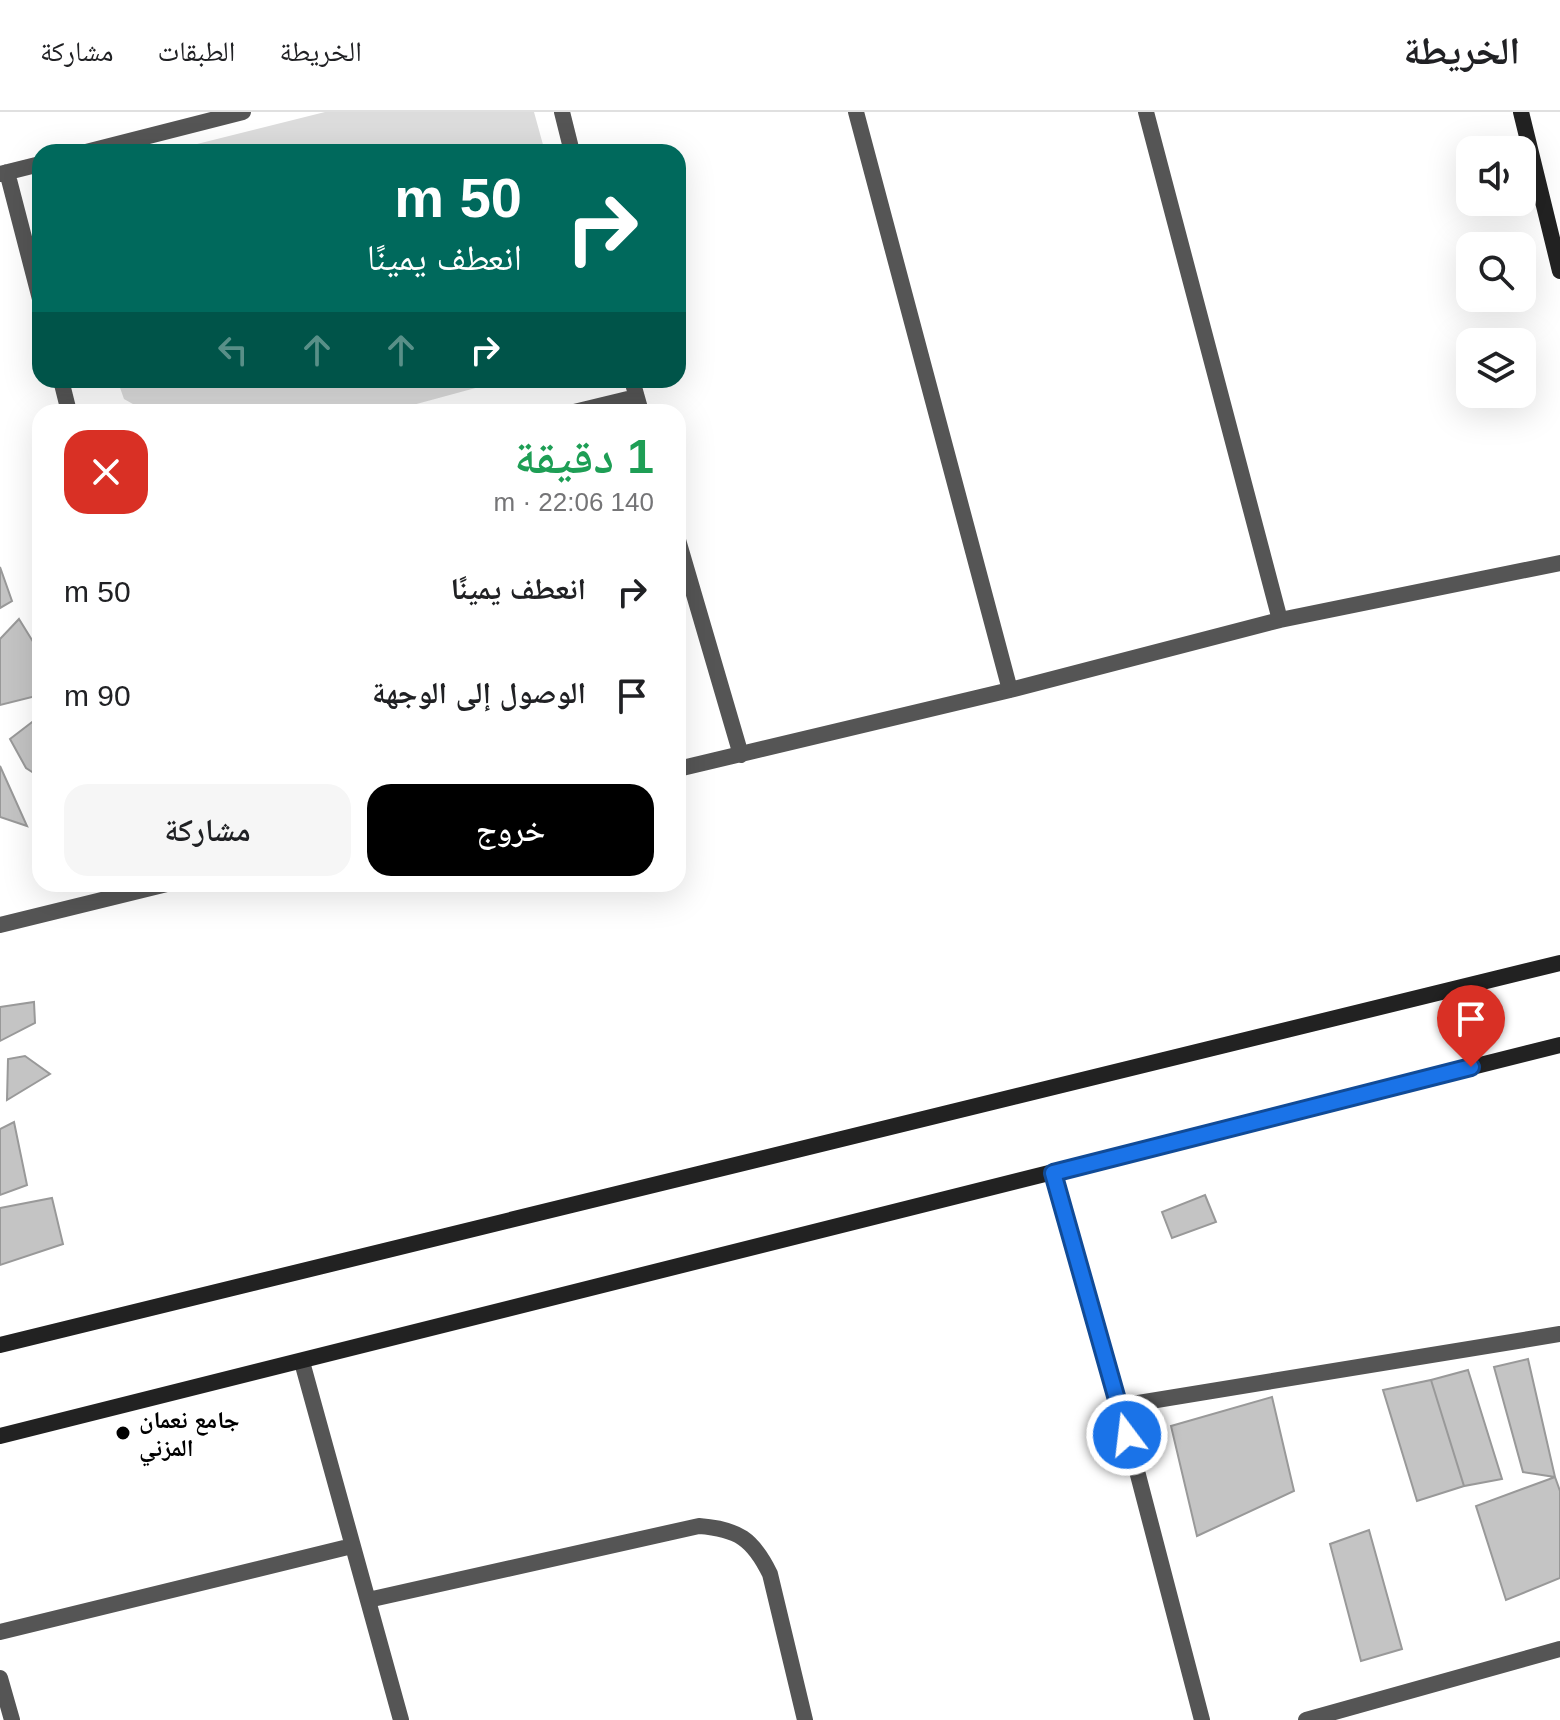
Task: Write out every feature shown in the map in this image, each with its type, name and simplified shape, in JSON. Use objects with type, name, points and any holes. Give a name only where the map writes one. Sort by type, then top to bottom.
[{"type":"street","points":[[117,144],[243,112]]},
{"type":"street","points":[[562,112],[570,144]]},
{"type":"street","points":[[856,112],[1010,690]]},
{"type":"street","points":[[1146,112],[1280,620]]},
{"type":"street","points":[[1521,112],[1560,271]]},
{"type":"street","points":[[32,166],[4,173],[32,271]]},
{"type":"street","points":[[686,767],[1010,690],[1280,620],[1560,563]]},
{"type":"street","points":[[686,567],[741,755]]},
{"type":"street","points":[[0,925],[134,892]]},
{"type":"street","points":[[0,1345],[1560,963]]},
{"type":"street","points":[[0,1436],[1560,1045]]},
{"type":"street","points":[[1053,1173],[1120,1406],[1202,1720]]},
{"type":"street","points":[[1120,1406],[1560,1334]]},
{"type":"street","points":[[302,1362],[401,1720]]},
{"type":"street","points":[[368,1600],[699,1526],[722,1527],[743,1537],[760,1553],[770,1574],[805,1720]]},
{"type":"street","points":[[0,1632],[352,1546]]},
{"type":"street","points":[[1306,1720],[1560,1649]]},
{"type":"street","points":[[0,1680],[12,1720]]},
{"type":"shaded area","points":[[325,112],[534,112],[543,144],[197,144]]},
{"type":"shaded area","points":[[120,388],[476,388],[416,404],[133,404],[124,399]]},
{"type":"building","points":[[0,567],[12,601],[0,608]]},
{"type":"building","points":[[19,619],[32,640],[32,697],[0,705],[0,639]]},
{"type":"building","points":[[32,722],[32,772],[26,768],[10,739]]},
{"type":"building","points":[[0,766],[27,826],[0,817]]},
{"type":"building","points":[[34,1002],[35,1023],[0,1041],[0,1007]]},
{"type":"building","points":[[25,1056],[50,1074],[7,1100],[8,1059]]},
{"type":"building","points":[[14,1122],[27,1185],[0,1195],[0,1129]]},
{"type":"building","points":[[1205,1195],[1216,1222],[1172,1238],[1162,1212]]},
{"type":"building","points":[[52,1198],[63,1244],[0,1265],[0,1208]]},
{"type":"building","points":[[1528,1359],[1555,1477],[1523,1472],[1494,1367]]},
{"type":"building","points":[[1468,1370],[1502,1479],[1464,1486],[1431,1380]]},
{"type":"building","points":[[1431,1380],[1464,1486],[1417,1501],[1383,1390]]},
{"type":"building","points":[[1272,1397],[1294,1491],[1197,1536],[1171,1426]]},
{"type":"building","points":[[1555,1477],[1560,1491],[1560,1578],[1506,1600],[1476,1506]]},
{"type":"building","points":[[1369,1530],[1402,1649],[1361,1661],[1330,1544]]},
{"type":"place","name":"جامع نعمان المزني","points":[[123,1433]]},
{"type":"route","points":[[1127,1435],[1053,1173],[1471,1067]]}]
